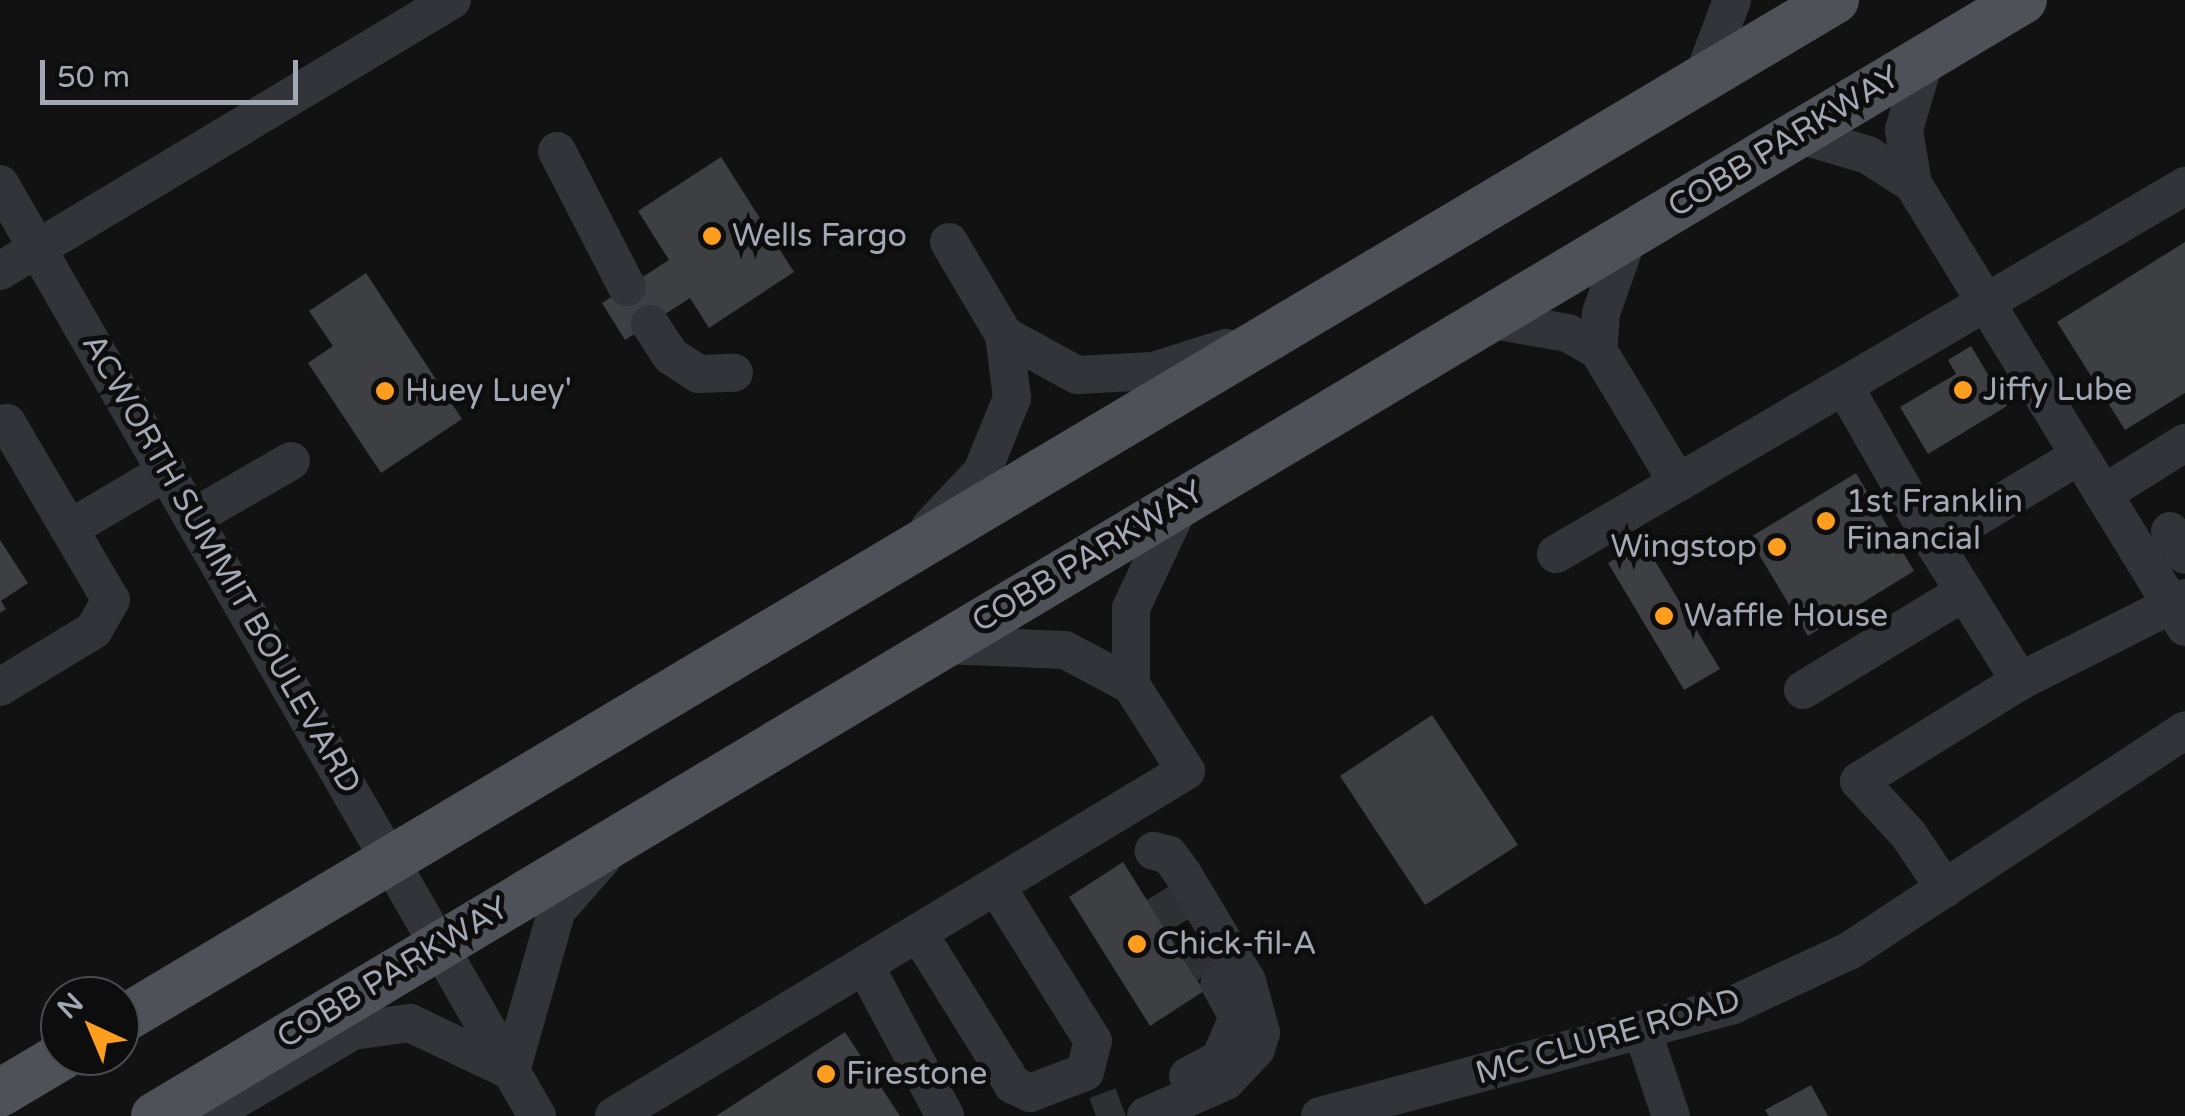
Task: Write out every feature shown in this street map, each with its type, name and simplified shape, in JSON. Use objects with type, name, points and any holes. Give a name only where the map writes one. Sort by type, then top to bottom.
[{"type":"main road","points":[[140,1009],[1835,0]]},
{"type":"main road","name":"COBB PARKWAY","points":[[154,1116],[2023,0]]},
{"type":"main road","points":[[0,1094],[40,1069]]},
{"type":"street","points":[[1704,75],[1732,0]]},
{"type":"street","points":[[0,271],[432,5]]},
{"type":"street","points":[[1925,58],[1904,130],[1912,184],[2103,494],[2181,610],[2020,681],[1859,781],[1908,834],[1945,889]]},
{"type":"street","points":[[1797,134],[1868,155],[1912,184]]},
{"type":"street","points":[[557,151],[627,287]]},
{"type":"street","name":"ACWORTH SUMMIT BOULEVARD","points":[[0,184],[537,1116]]},
{"type":"street","points":[[1556,554],[2185,186]]},
{"type":"street","points":[[1598,350],[1600,313],[1629,234]]},
{"type":"street","points":[[908,552],[982,472],[1012,398],[1004,335],[949,242]]},
{"type":"street","points":[[1486,319],[1568,334],[1598,350],[1678,483]]},
{"type":"street","points":[[650,324],[671,356],[699,374],[734,374]]},
{"type":"street","points":[[1004,335],[1077,375],[1153,371],[1267,335]]},
{"type":"street","points":[[1844,386],[1934,544],[2020,681]]},
{"type":"street","points":[[0,687],[104,618],[110,600],[3,425]]},
{"type":"street","points":[[2103,494],[2185,443]]},
{"type":"street","points":[[1934,544],[2080,456]]},
{"type":"street","points":[[194,517],[291,462]]},
{"type":"street","points":[[69,529],[167,472]]},
{"type":"street","points":[[1131,685],[1131,608],[1181,502]]},
{"type":"street","points":[[1803,690],[1964,592]]},
{"type":"street","points":[[614,1116],[1186,771],[1131,685],[1066,650],[942,645]]},
{"type":"street","name":"MC CLURE ROAD","points":[[1320,1116],[1733,1005],[1848,951],[2185,730]]},
{"type":"street","points":[[1129,808],[1154,851],[1169,855],[1183,874],[1238,966],[1261,1033],[1256,1049],[1226,1081],[1134,1111]]},
{"type":"street","points":[[208,1116],[353,1031],[410,1023],[510,1072],[557,910],[624,834]]},
{"type":"street","points":[[1154,851],[1150,866],[1163,890]]},
{"type":"street","points":[[919,934],[1013,1085],[1030,1092],[1084,1072],[1093,1041],[996,886]]},
{"type":"street","points":[[865,966],[945,1116]]},
{"type":"street","points":[[1134,1111],[1220,1059],[1238,1018],[1220,983]]},
{"type":"street","points":[[1642,1030],[1671,1116]]},
{"type":"building","name":"Wells Fargo","points":[[721,157],[794,272],[709,328],[690,298],[625,340],[602,303],[669,260],[638,211]]},
{"type":"building","points":[[2185,242],[2185,393],[2125,430],[2057,322]]},
{"type":"building","name":"Huey Luey'","points":[[366,273],[462,419],[381,473],[308,363],[333,346],[309,311]]},
{"type":"building","name":"Jiffy Lube","points":[[1971,346],[2007,406],[1928,454],[1900,407],[1956,374],[1948,360]]},
{"type":"building","points":[[1856,473],[1914,571],[1808,636],[1749,538]]},
{"type":"building","points":[[0,540],[28,583],[1,601],[6,609],[0,613]]},
{"type":"building","name":"Waffle House","points":[[1643,541],[1720,669],[1684,690],[1608,563]]},
{"type":"building","points":[[1432,715],[1518,845],[1425,905],[1340,776]]},
{"type":"building","name":"Chick-fil-A","points":[[1123,862],[1204,991],[1150,1026],[1069,897]]},
{"type":"building","name":"Firestone","points":[[845,1032],[900,1116],[716,1116]]},
{"type":"building","points":[[1811,1085],[1828,1116],[1769,1116],[1765,1110]]},
{"type":"tunnel","points":[[1163,890],[1220,983]]},
{"type":"tunnel","points":[[1096,1116],[1122,1106]]},
{"type":"place","name":"Wells Fargo","points":[[712,236]]},
{"type":"place","name":"Jiffy Lube","points":[[1963,390]]},
{"type":"place","name":"Huey Luey'","points":[[385,391]]},
{"type":"place","name":"1st Franklin Financial","points":[[1826,521]]},
{"type":"place","name":"Wingstop","points":[[1777,547]]},
{"type":"place","name":"Waffle House","points":[[1664,616]]},
{"type":"place","name":"Chick-fil-A","points":[[1137,944]]},
{"type":"place","name":"Firestone","points":[[826,1074]]}]
